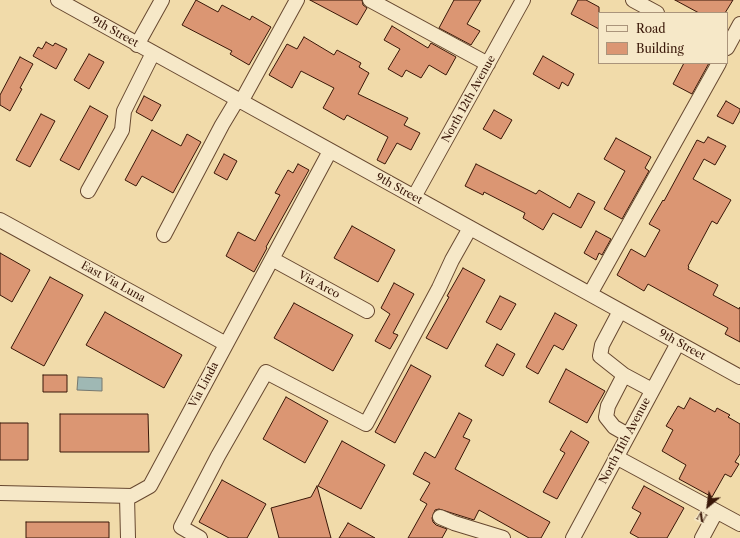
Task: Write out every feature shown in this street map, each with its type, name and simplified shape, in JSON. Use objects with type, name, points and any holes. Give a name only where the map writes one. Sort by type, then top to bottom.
[{"type":"street","name":"9th Street","points":[[58,0],[740,377]]},
{"type":"street","points":[[137,45],[162,0]]},
{"type":"street","points":[[164,235],[222,125],[239,101],[297,0]]},
{"type":"street","points":[[370,0],[488,64]]},
{"type":"street","name":"North 12th Avenue","points":[[414,197],[523,0]]},
{"type":"street","points":[[633,0],[655,12]]},
{"type":"street","points":[[728,46],[740,24]]},
{"type":"street","points":[[88,191],[122,130],[124,111],[152,53]]},
{"type":"street","points":[[590,294],[718,64]]},
{"type":"street","name":"Via Linda","points":[[0,493],[132,496],[150,486],[330,151]]},
{"type":"street","name":"East Via Luna","points":[[0,220],[226,344]]},
{"type":"street","points":[[200,538],[181,527],[218,456],[266,372],[366,424],[470,228]]},
{"type":"street","name":"Via Arco","points":[[272,260],[367,311]]},
{"type":"street","points":[[620,311],[602,345],[600,356],[624,376],[652,390]]},
{"type":"street","name":"North 11th Avenue","points":[[573,538],[678,343]]},
{"type":"street","points":[[624,376],[608,406],[606,417],[614,427],[628,435]]},
{"type":"street","points":[[616,457],[740,524]]},
{"type":"street","points":[[127,496],[128,538]]},
{"type":"street","points":[[702,538],[716,512]]},
{"type":"street","points":[[440,516],[454,523],[503,538]]},
{"type":"water","points":[[78,377],[102,378],[102,391],[77,390]]},
{"type":"building","points":[[196,0],[218,12],[222,5],[250,20],[252,16],[271,27],[249,65],[230,54],[232,51],[182,25]]},
{"type":"building","points":[[310,0],[362,0],[363,5],[367,8],[357,25]]},
{"type":"building","points":[[454,0],[481,0],[467,24],[480,31],[471,45],[439,28]]},
{"type":"building","points":[[578,0],[586,0],[599,7],[598,28],[571,14]]},
{"type":"building","points":[[675,0],[733,0],[726,12],[697,12]]},
{"type":"building","points":[[392,26],[428,48],[431,43],[456,57],[446,75],[429,65],[421,78],[406,70],[402,77],[388,69],[400,49],[384,40]]},
{"type":"building","points":[[304,37],[334,55],[337,50],[361,63],[359,67],[369,73],[358,94],[408,118],[404,125],[420,133],[411,150],[397,143],[385,164],[377,160],[388,137],[347,115],[344,120],[323,108],[334,88],[301,71],[292,88],[269,75],[287,44],[297,49]]},
{"type":"building","points":[[46,42],[53,46],[55,43],[67,49],[56,69],[33,56],[38,47],[42,49]]},
{"type":"building","points":[[89,54],[104,62],[89,89],[74,80]]},
{"type":"building","points":[[543,56],[574,74],[568,86],[562,82],[559,89],[533,74]]},
{"type":"building","points":[[20,57],[33,64],[10,111],[0,105],[0,95]]},
{"type":"building","points":[[683,64],[708,64],[692,94],[673,84]]},
{"type":"building","points":[[144,96],[161,105],[152,121],[136,112]]},
{"type":"building","points":[[726,101],[740,109],[733,124],[717,116]]},
{"type":"building","points":[[90,106],[108,116],[79,170],[60,160]]},
{"type":"building","points":[[494,110],[512,120],[501,139],[483,129]]},
{"type":"building","points":[[41,114],[55,121],[30,167],[16,160]]},
{"type":"building","points":[[152,130],[181,146],[187,134],[201,142],[173,193],[142,176],[136,186],[125,180]]},
{"type":"building","points":[[708,137],[726,146],[715,165],[704,159],[693,179],[731,200],[717,224],[712,221],[688,266],[688,269],[718,285],[713,295],[739,309],[740,307],[740,342],[725,334],[728,328],[648,284],[644,291],[617,275],[631,249],[645,257],[660,230],[649,224],[663,200],[664,201],[697,140],[704,143]]},
{"type":"building","points":[[616,138],[651,157],[645,168],[649,171],[622,219],[604,209],[625,171],[604,159]]},
{"type":"building","points":[[224,154],[237,161],[227,180],[214,173]]},
{"type":"building","points":[[298,164],[309,170],[266,247],[267,248],[254,272],[226,256],[238,232],[255,241],[280,195],[275,193],[288,170],[293,173]]},
{"type":"building","points":[[476,164],[536,194],[539,190],[570,208],[578,193],[595,202],[581,228],[553,213],[543,230],[523,218],[525,213],[484,192],[483,195],[465,186]]},
{"type":"building","points":[[352,226],[395,250],[378,282],[334,258]]},
{"type":"building","points":[[596,231],[611,239],[602,255],[599,253],[596,260],[584,253]]},
{"type":"building","points":[[0,253],[30,270],[12,302],[0,295]]},
{"type":"building","points":[[463,268],[485,280],[447,349],[426,338]]},
{"type":"building","points":[[50,277],[83,295],[44,366],[11,348]]},
{"type":"building","points":[[394,283],[414,294],[393,333],[398,335],[390,349],[375,341],[390,314],[381,308]]},
{"type":"building","points":[[500,296],[516,304],[501,330],[486,322]]},
{"type":"building","points":[[294,303],[353,335],[333,371],[274,338]]},
{"type":"building","points":[[105,312],[182,355],[164,388],[86,345]]},
{"type":"building","points":[[555,313],[577,325],[563,350],[554,345],[538,374],[526,367]]},
{"type":"building","points":[[497,344],[515,354],[503,376],[485,366]]},
{"type":"building","points":[[411,365],[431,376],[395,443],[375,432]]},
{"type":"building","points":[[566,369],[605,391],[587,423],[549,402]]},
{"type":"building","points":[[43,375],[67,375],[67,392],[43,392]]},
{"type":"building","points":[[286,397],[328,421],[305,463],[263,439]]},
{"type":"building","points":[[690,398],[715,412],[717,408],[730,415],[728,417],[740,424],[740,454],[735,462],[739,464],[731,477],[725,474],[712,497],[679,479],[686,465],[662,451],[673,430],[666,426],[678,406],[684,409]]},
{"type":"building","points":[[459,413],[472,420],[463,437],[470,440],[455,469],[550,522],[541,538],[529,538],[479,510],[474,520],[439,509],[435,510],[432,518],[436,525],[447,529],[442,538],[408,538],[427,504],[420,500],[430,483],[413,474],[425,452],[435,458]]},
{"type":"building","points":[[60,414],[148,414],[149,452],[60,452]]},
{"type":"building","points":[[0,423],[28,423],[28,460],[0,460]]},
{"type":"building","points":[[571,431],[589,442],[557,499],[543,492],[565,453],[560,450]]},
{"type":"building","points":[[342,441],[385,465],[361,509],[318,486]]},
{"type":"building","points":[[222,480],[266,504],[247,538],[229,538],[199,522]]},
{"type":"building","points":[[317,486],[331,538],[279,538],[271,508],[311,497]]},
{"type":"building","points":[[644,486],[684,508],[667,538],[639,538],[630,533],[641,513],[632,508]]},
{"type":"building","points":[[26,522],[109,522],[109,538],[26,538]]},
{"type":"building","points":[[348,523],[375,538],[339,538]]}]
